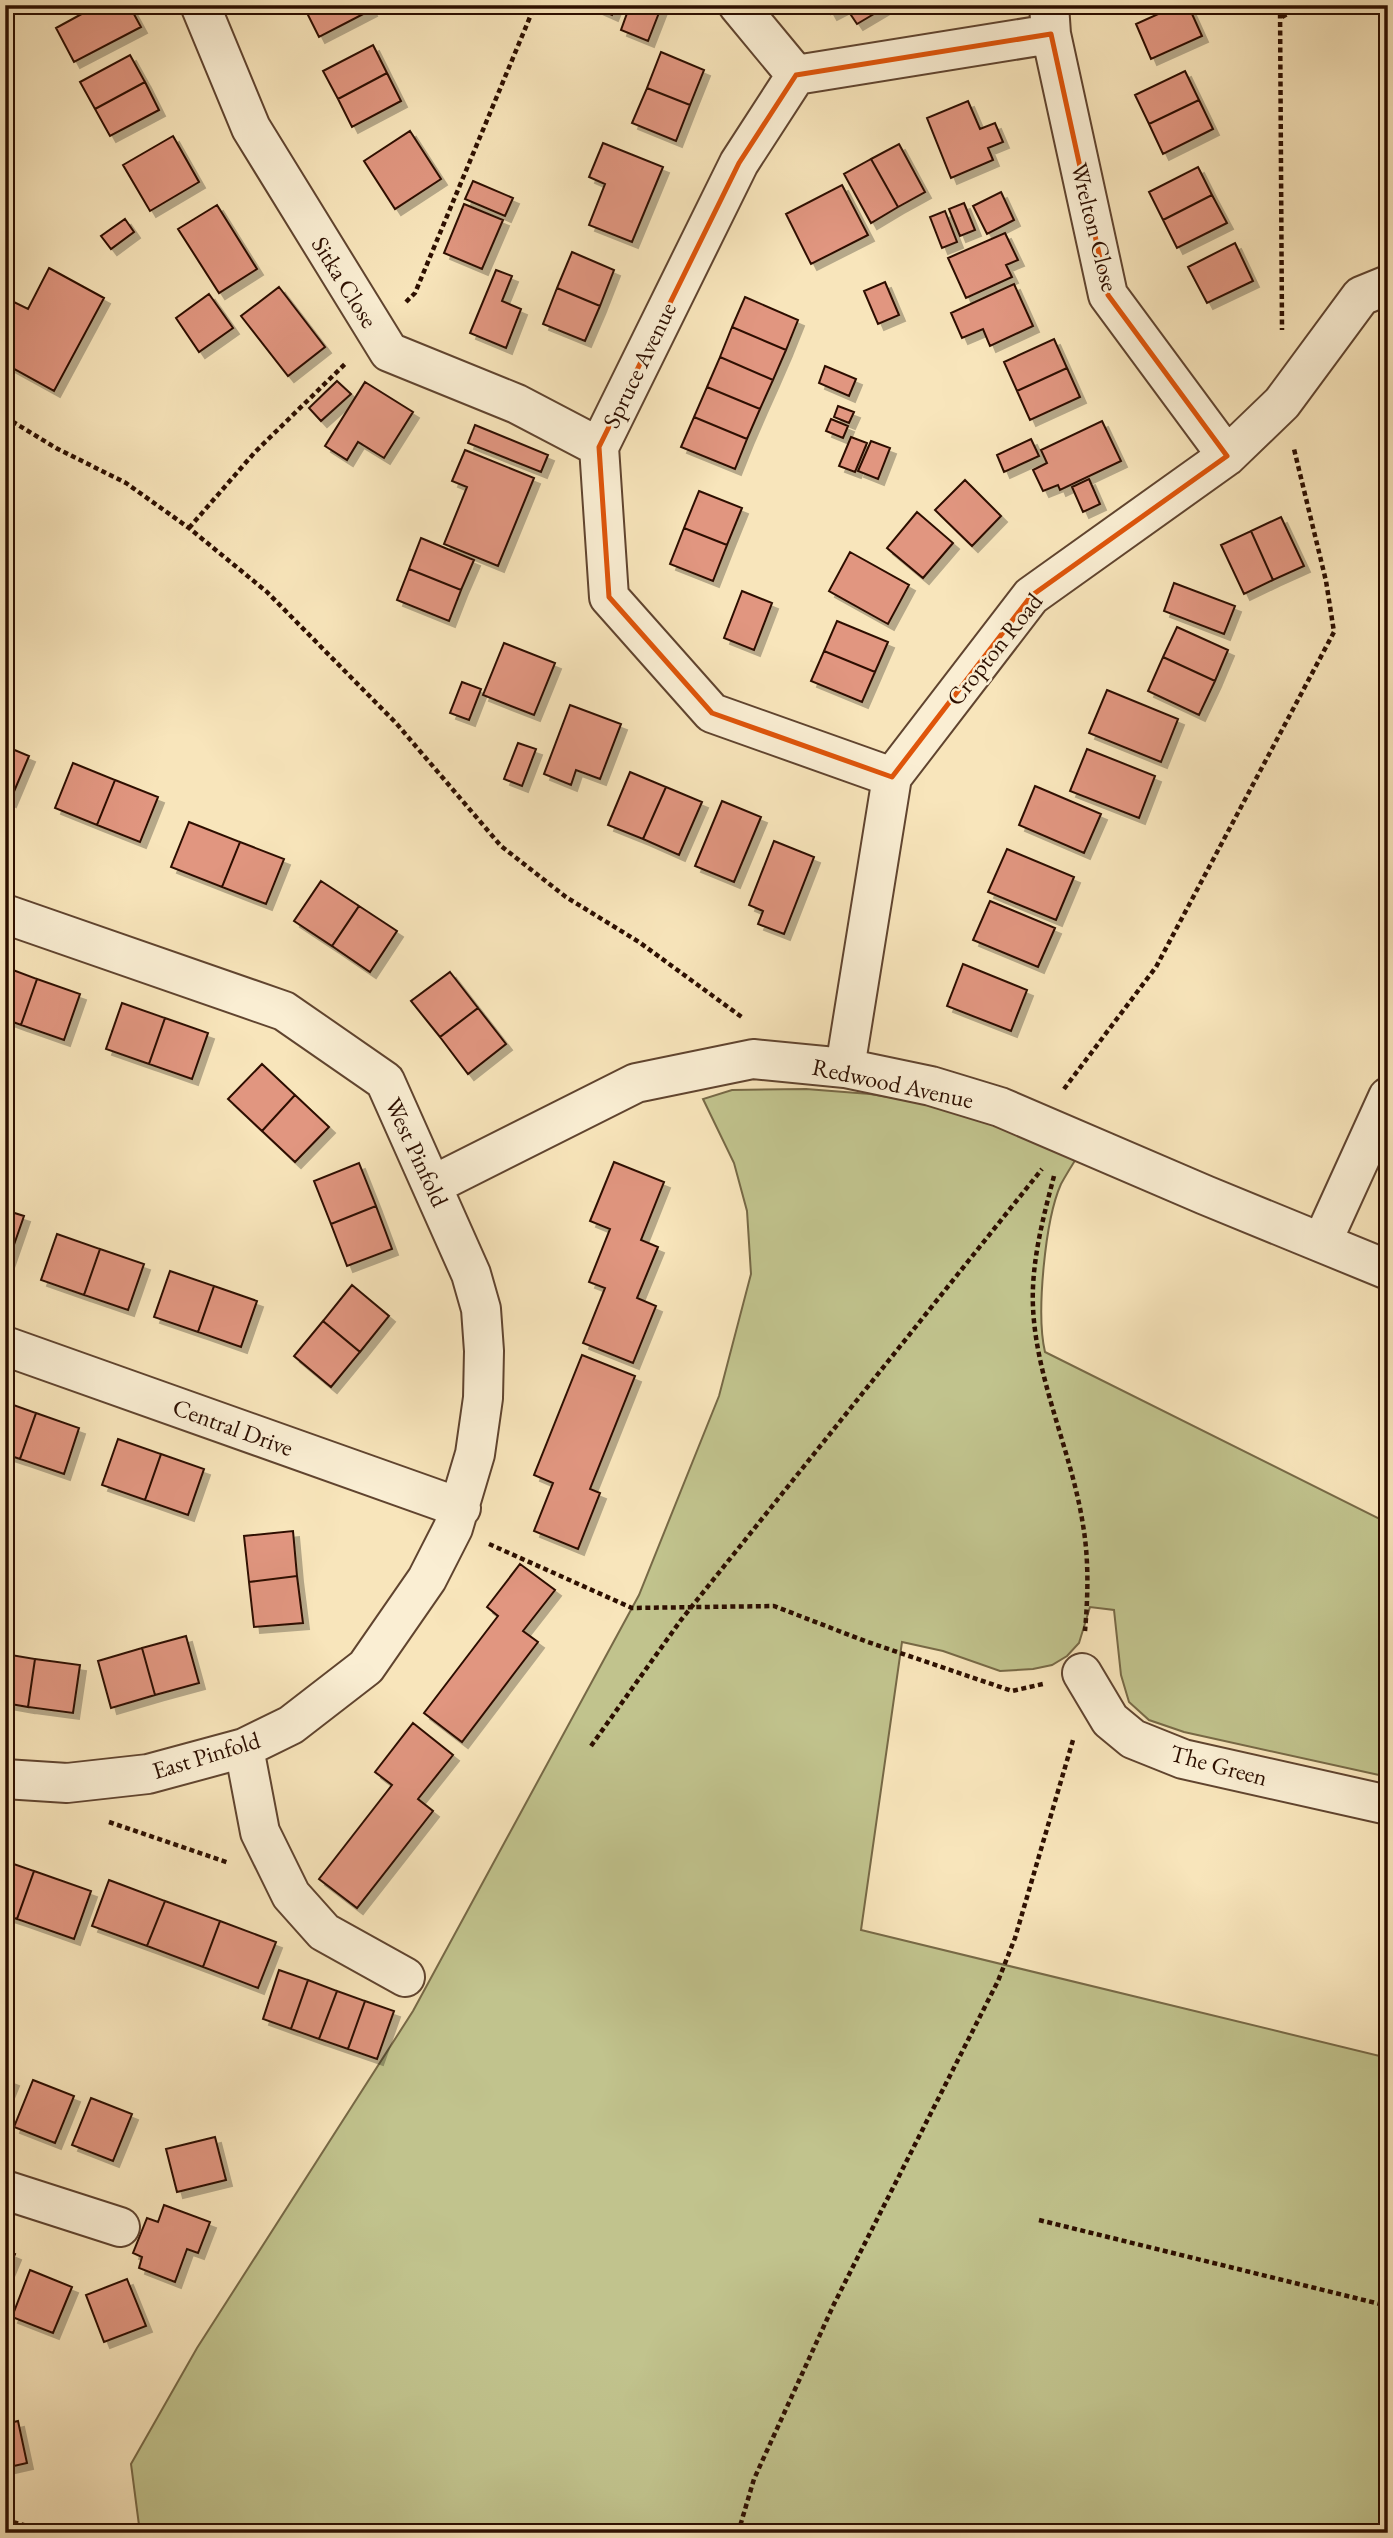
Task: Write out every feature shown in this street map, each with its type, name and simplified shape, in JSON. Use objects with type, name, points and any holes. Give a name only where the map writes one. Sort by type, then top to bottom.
[{"type":"street","name":"Sitka Close","points":[[200,5],[251,128],[389,352],[517,404],[599,447]]},
{"type":"street","points":[[738,5],[796,75],[1050,20]]},
{"type":"street","name":"Wrelton Close","points":[[1050,20],[1108,295],[1227,456]]},
{"type":"street","name":"Spruce Avenue","points":[[796,75],[739,163],[599,447],[609,597],[712,713],[892,777]]},
{"type":"street","name":"Cropton Road","points":[[845,1068],[892,777],[1031,596],[1227,456],[1283,403],[1361,296],[1388,285]]},
{"type":"street","name":"West Pinfold","points":[[5,914],[284,1011],[385,1081],[471,1274],[481,1309],[483,1398],[475,1454],[457,1518]]},
{"type":"street","name":"Redwood Avenue","points":[[433,1185],[636,1083],[753,1059],[845,1068],[954,1093],[1000,1107],[1060,1151],[1205,1195],[1388,1270]]},
{"type":"street","points":[[1322,1242],[1388,1097]]},
{"type":"street","name":"Central Drive","points":[[5,1346],[457,1518]]},
{"type":"street","name":"East Pinfold","points":[[5,1779],[68,1783],[148,1774],[244,1748],[291,1725],[366,1667],[427,1579],[457,1518]]},
{"type":"street","name":"The Green","points":[[1091,1688],[1110,1720],[1133,1739],[1183,1759],[1388,1805]]},
{"type":"street","points":[[244,1748],[260,1832],[291,1895],[324,1932],[405,1978]]},
{"type":"street","points":[[5,2190],[120,2227]]},
{"type":"path","points":[[1280,5],[1282,334]]},
{"type":"path","points":[[1282,17],[1304,5]]},
{"type":"path","points":[[738,2533],[754,2479],[834,2304],[998,1981],[1015,1938],[1077,1726],[1091,1688],[1085,1535],[1051,1402],[1037,1340],[1033,1307],[1042,1225],[1075,1100],[1060,1095],[1156,967],[1334,632],[1326,580],[1283,403]]},
{"type":"path","points":[[5,417],[126,483],[189,528],[267,592],[396,723],[501,846],[566,897],[639,942],[770,1036],[771,1061]]},
{"type":"path","points":[[591,1746],[692,1607],[1043,1168],[1060,1151]]},
{"type":"path","points":[[457,1518],[632,1608],[774,1606],[865,1642],[1012,1691],[1091,1688]]},
{"type":"path","points":[[107,1821],[285,1882]]},
{"type":"path","points":[[1038,2220],[1388,2306]]},
{"type":"path","points":[[5,2519],[53,2533]]},
{"type":"highlighted area","points":[[1051,34],[1108,295],[1227,456],[1031,596],[892,777],[712,713],[609,597],[599,447],[739,163],[796,75]]},
{"type":"green space","points":[[806,1089],[870,1094],[932,1104],[1081,1151],[1061,1184],[1050,1220],[1041,1315],[1045,1352],[1388,1523],[1388,1777],[1184,1732],[1149,1720],[1129,1702],[1121,1675],[1114,1610],[1090,1607],[1079,1643],[1067,1656],[1052,1665],[1033,1669],[1000,1671],[943,1651],[902,1642],[861,1930],[1388,2058],[1388,2533],[140,2533],[131,2464],[197,2348],[413,2011],[639,1595],[719,1396],[751,1274],[747,1211],[734,1163],[703,1099],[732,1090]]},
{"type":"building","points":[[98,5],[129,5],[141,27],[74,62],[56,28]]},
{"type":"building","points":[[303,5],[368,5],[371,10],[319,37]]},
{"type":"building","points":[[590,5],[616,5],[612,15]]},
{"type":"building","points":[[630,5],[662,5],[648,41],[621,30]]},
{"type":"building","points":[[826,5],[848,5],[831,14]]},
{"type":"building","points":[[854,5],[889,5],[857,24],[847,9]]},
{"type":"building","points":[[1178,5],[1188,5],[1202,36],[1151,59],[1136,24]]},
{"type":"building","points":[[373,45],[387,73],[338,99],[323,71]]},
{"type":"building","points":[[661,52],[704,70],[690,105],[647,88]]},
{"type":"building","points":[[130,55],[145,82],[95,109],[80,82]]},
{"type":"building","points":[[1185,71],[1199,100],[1149,124],[1135,95]]},
{"type":"building","points":[[387,73],[401,101],[352,127],[338,99]]},
{"type":"building","points":[[145,82],[159,110],[110,136],[95,109]]},
{"type":"building","points":[[647,88],[690,105],[676,141],[632,123]]},
{"type":"building","points":[[1199,100],[1213,129],[1163,154],[1149,124]]},
{"type":"building","points":[[968,101],[980,129],[995,123],[1003,142],[988,148],[993,160],[951,178],[927,118]]},
{"type":"building","points":[[410,131],[441,179],[395,209],[364,161]]},
{"type":"building","points":[[173,136],[199,182],[150,211],[123,165]]},
{"type":"building","points":[[603,143],[663,167],[632,242],[589,225],[605,184],[589,177]]},
{"type":"building","points":[[899,144],[925,192],[898,207],[871,159]]},
{"type":"building","points":[[871,159],[898,207],[871,223],[844,174]]},
{"type":"building","points":[[1198,167],[1212,195],[1163,220],[1149,192]]},
{"type":"building","points":[[473,181],[513,198],[505,216],[465,199]]},
{"type":"building","points":[[842,185],[868,235],[811,264],[786,214]]},
{"type":"building","points":[[1001,192],[1014,220],[987,234],[973,206]]},
{"type":"building","points":[[1212,195],[1227,223],[1177,248],[1163,220]]},
{"type":"building","points":[[964,203],[975,230],[960,236],[949,209]]},
{"type":"building","points":[[464,204],[503,220],[482,269],[444,253]]},
{"type":"building","points":[[217,205],[257,269],[219,293],[178,229]]},
{"type":"building","points":[[945,211],[957,242],[942,248],[930,217]]},
{"type":"building","points":[[125,219],[134,232],[111,249],[101,236]]},
{"type":"building","points":[[1005,233],[1018,260],[1006,265],[1012,277],[966,298],[948,258]]},
{"type":"building","points":[[1235,243],[1253,281],[1207,303],[1188,267]]},
{"type":"building","points":[[572,252],[614,270],[600,306],[557,288]]},
{"type":"building","points":[[49,268],[104,298],[54,391],[5,364],[5,351],[8,346],[5,344],[5,318],[14,302],[28,309]]},
{"type":"building","points":[[496,270],[512,276],[502,301],[521,309],[506,348],[470,333]]},
{"type":"building","points":[[885,282],[899,315],[878,324],[864,291]]},
{"type":"building","points":[[1014,284],[1033,326],[990,346],[983,329],[962,338],[951,313]]},
{"type":"building","points":[[279,287],[325,347],[288,376],[241,316]]},
{"type":"building","points":[[557,288],[600,306],[585,341],[543,324]]},
{"type":"building","points":[[209,294],[233,328],[199,352],[176,318]]},
{"type":"building","points":[[745,297],[798,320],[786,350],[732,327]]},
{"type":"building","points":[[732,327],[786,350],[773,380],[720,357]]},
{"type":"building","points":[[1054,339],[1067,368],[1017,391],[1004,362]]},
{"type":"building","points":[[720,357],[773,380],[760,409],[707,387]]},
{"type":"building","points":[[825,366],[856,379],[849,396],[819,383]]},
{"type":"building","points":[[1067,368],[1080,397],[1030,420],[1017,391]]},
{"type":"building","points":[[337,381],[351,394],[321,421],[309,408]]},
{"type":"building","points":[[365,382],[413,412],[384,458],[358,442],[347,460],[325,446]]},
{"type":"building","points":[[707,387],[760,409],[747,439],[694,417]]},
{"type":"building","points":[[838,406],[854,412],[849,423],[834,417]]},
{"type":"building","points":[[694,417],[747,439],[735,469],[681,447]]},
{"type":"building","points":[[831,419],[848,426],[843,438],[826,431]]},
{"type":"building","points":[[1102,421],[1121,461],[1060,490],[1058,485],[1043,491],[1033,470],[1047,463],[1041,450]]},
{"type":"building","points":[[475,425],[548,455],[541,472],[468,443]]},
{"type":"building","points":[[851,437],[867,443],[855,472],[839,466]]},
{"type":"building","points":[[1031,439],[1039,456],[1004,472],[997,455]]},
{"type":"building","points":[[871,441],[890,448],[878,479],[858,471]]},
{"type":"building","points":[[465,450],[534,478],[498,566],[444,544],[467,487],[452,481]]},
{"type":"building","points":[[1089,479],[1100,504],[1083,512],[1072,487]]},
{"type":"building","points":[[965,480],[1001,516],[972,546],[935,510]]},
{"type":"building","points":[[699,491],[742,508],[727,545],[684,528]]},
{"type":"building","points":[[917,512],[953,543],[923,578],[887,548]]},
{"type":"building","points":[[1281,517],[1304,566],[1273,580],[1251,531]]},
{"type":"building","points":[[684,528],[727,545],[713,581],[670,564]]},
{"type":"building","points":[[1251,531],[1273,580],[1244,594],[1221,545]]},
{"type":"building","points":[[421,538],[474,560],[461,590],[409,569]]},
{"type":"building","points":[[850,552],[909,585],[888,624],[829,591]]},
{"type":"building","points":[[409,569],[461,590],[449,621],[397,600]]},
{"type":"building","points":[[1174,583],[1235,606],[1224,634],[1164,611]]},
{"type":"building","points":[[742,591],[772,603],[754,650],[724,638]]},
{"type":"building","points":[[837,621],[888,642],[875,672],[824,651]]},
{"type":"building","points":[[1177,627],[1228,650],[1215,681],[1163,657]]},
{"type":"building","points":[[504,643],[555,663],[534,715],[483,695]]},
{"type":"building","points":[[824,651],[875,672],[862,702],[811,681]]},
{"type":"building","points":[[1163,657],[1215,681],[1199,715],[1148,691]]},
{"type":"building","points":[[462,682],[481,689],[469,720],[450,713]]},
{"type":"building","points":[[1107,690],[1178,719],[1161,762],[1089,733]]},
{"type":"building","points":[[570,705],[621,724],[600,779],[576,770],[571,785],[544,774]]},
{"type":"building","points":[[518,743],[536,749],[522,786],[504,779]]},
{"type":"building","points":[[5,746],[29,756],[10,801],[5,798]]},
{"type":"building","points":[[1087,749],[1155,776],[1139,818],[1070,791]]},
{"type":"building","points":[[73,763],[115,780],[97,825],[55,808]]},
{"type":"building","points":[[630,772],[666,787],[643,839],[608,825]]},
{"type":"building","points":[[115,780],[158,797],[140,842],[97,825]]},
{"type":"building","points":[[1035,786],[1101,814],[1084,853],[1019,825]]},
{"type":"building","points":[[666,787],[702,802],[679,855],[643,839]]},
{"type":"building","points":[[722,801],[761,817],[734,882],[695,866]]},
{"type":"building","points":[[189,822],[240,842],[222,887],[171,867]]},
{"type":"building","points":[[774,841],[814,857],[784,934],[758,924],[763,911],[749,905]]},
{"type":"building","points":[[240,842],[284,859],[266,904],[222,887]]},
{"type":"building","points":[[1007,849],[1074,877],[1056,920],[988,892]]},
{"type":"building","points":[[321,881],[359,906],[332,946],[294,921]]},
{"type":"building","points":[[990,901],[1055,928],[1038,967],[973,940]]},
{"type":"building","points":[[359,906],[397,931],[370,972],[332,946]]},
{"type":"building","points":[[963,964],[1027,990],[1011,1031],[947,1006]]},
{"type":"building","points":[[5,967],[37,979],[21,1025],[5,1019]]},
{"type":"building","points":[[450,972],[478,1008],[440,1037],[411,1001]]},
{"type":"building","points":[[37,979],[80,994],[64,1040],[21,1025]]},
{"type":"building","points":[[122,1003],[165,1018],[149,1064],[106,1049]]},
{"type":"building","points":[[478,1008],[506,1044],[468,1074],[440,1037]]},
{"type":"building","points":[[165,1018],[208,1033],[192,1079],[149,1064]]},
{"type":"building","points":[[262,1064],[295,1095],[262,1131],[228,1099]]},
{"type":"building","points":[[295,1095],[329,1127],[295,1162],[262,1131]]},
{"type":"building","points":[[614,1162],[664,1182],[641,1240],[658,1247],[637,1298],[656,1306],[633,1363],[583,1343],[605,1288],[589,1282],[610,1229],[590,1221]]},
{"type":"building","points":[[359,1163],[376,1206],[331,1224],[314,1181]]},
{"type":"building","points":[[376,1206],[392,1249],[347,1266],[331,1224]]},
{"type":"building","points":[[5,1210],[24,1216],[8,1262],[5,1261]]},
{"type":"building","points":[[57,1234],[100,1249],[84,1295],[41,1280]]},
{"type":"building","points":[[100,1249],[144,1264],[128,1310],[84,1295]]},
{"type":"building","points":[[170,1271],[214,1286],[198,1332],[154,1317]]},
{"type":"building","points":[[352,1285],[389,1316],[360,1352],[323,1321]]},
{"type":"building","points":[[214,1286],[257,1301],[241,1347],[198,1332]]},
{"type":"building","points":[[323,1321],[360,1352],[331,1387],[294,1356]]},
{"type":"building","points":[[582,1355],[635,1376],[590,1489],[600,1493],[578,1549],[534,1531],[553,1483],[534,1475]]},
{"type":"building","points":[[5,1402],[36,1413],[20,1459],[5,1454]]},
{"type":"building","points":[[36,1413],[79,1428],[64,1474],[20,1459]]},
{"type":"building","points":[[118,1439],[161,1454],[145,1500],[102,1485]]},
{"type":"building","points":[[161,1454],[204,1469],[188,1515],[145,1500]]},
{"type":"building","points":[[293,1531],[297,1576],[249,1582],[244,1536]]},
{"type":"building","points":[[520,1564],[555,1590],[523,1631],[538,1642],[462,1742],[424,1713],[498,1616],[487,1607]]},
{"type":"building","points":[[297,1576],[303,1623],[254,1627],[249,1582]]},
{"type":"building","points":[[186,1636],[199,1683],[155,1695],[142,1648]]},
{"type":"building","points":[[142,1648],[155,1695],[111,1708],[98,1661]]},
{"type":"building","points":[[5,1654],[35,1659],[28,1707],[5,1703]]},
{"type":"building","points":[[35,1659],[80,1665],[73,1713],[28,1707]]},
{"type":"building","points":[[413,1723],[453,1755],[418,1799],[433,1811],[357,1908],[319,1879],[392,1785],[375,1772]]},
{"type":"building","points":[[5,1861],[34,1871],[17,1919],[5,1915]]},
{"type":"building","points":[[34,1871],[91,1891],[74,1939],[17,1919]]},
{"type":"building","points":[[109,1880],[165,1901],[147,1946],[92,1926]]},
{"type":"building","points":[[165,1901],[220,1921],[203,1967],[147,1946]]},
{"type":"building","points":[[220,1921],[276,1942],[258,1988],[203,1967]]},
{"type":"building","points":[[279,1970],[308,1980],[291,2029],[263,2019]]},
{"type":"building","points":[[308,1980],[337,1991],[319,2039],[291,2029]]},
{"type":"building","points":[[337,1991],[365,2001],[348,2049],[319,2039]]},
{"type":"building","points":[[365,2001],[394,2011],[377,2059],[348,2049]]},
{"type":"building","points":[[5,2077],[13,2080],[5,2100]]},
{"type":"building","points":[[33,2080],[74,2096],[55,2143],[14,2127]]},
{"type":"building","points":[[91,2098],[132,2114],[113,2161],[72,2145]]},
{"type":"building","points":[[215,2137],[226,2180],[177,2192],[166,2149]]},
{"type":"building","points":[[164,2205],[210,2222],[198,2253],[187,2249],[175,2282],[139,2268],[142,2257],[133,2253],[147,2218],[158,2222]]},
{"type":"building","points":[[5,2250],[15,2254],[5,2278]]},
{"type":"building","points":[[30,2270],[72,2287],[53,2333],[12,2317]]},
{"type":"building","points":[[127,2279],[146,2326],[104,2342],[86,2295]]},
{"type":"building","points":[[18,2421],[27,2463],[5,2468],[5,2424]]}]
